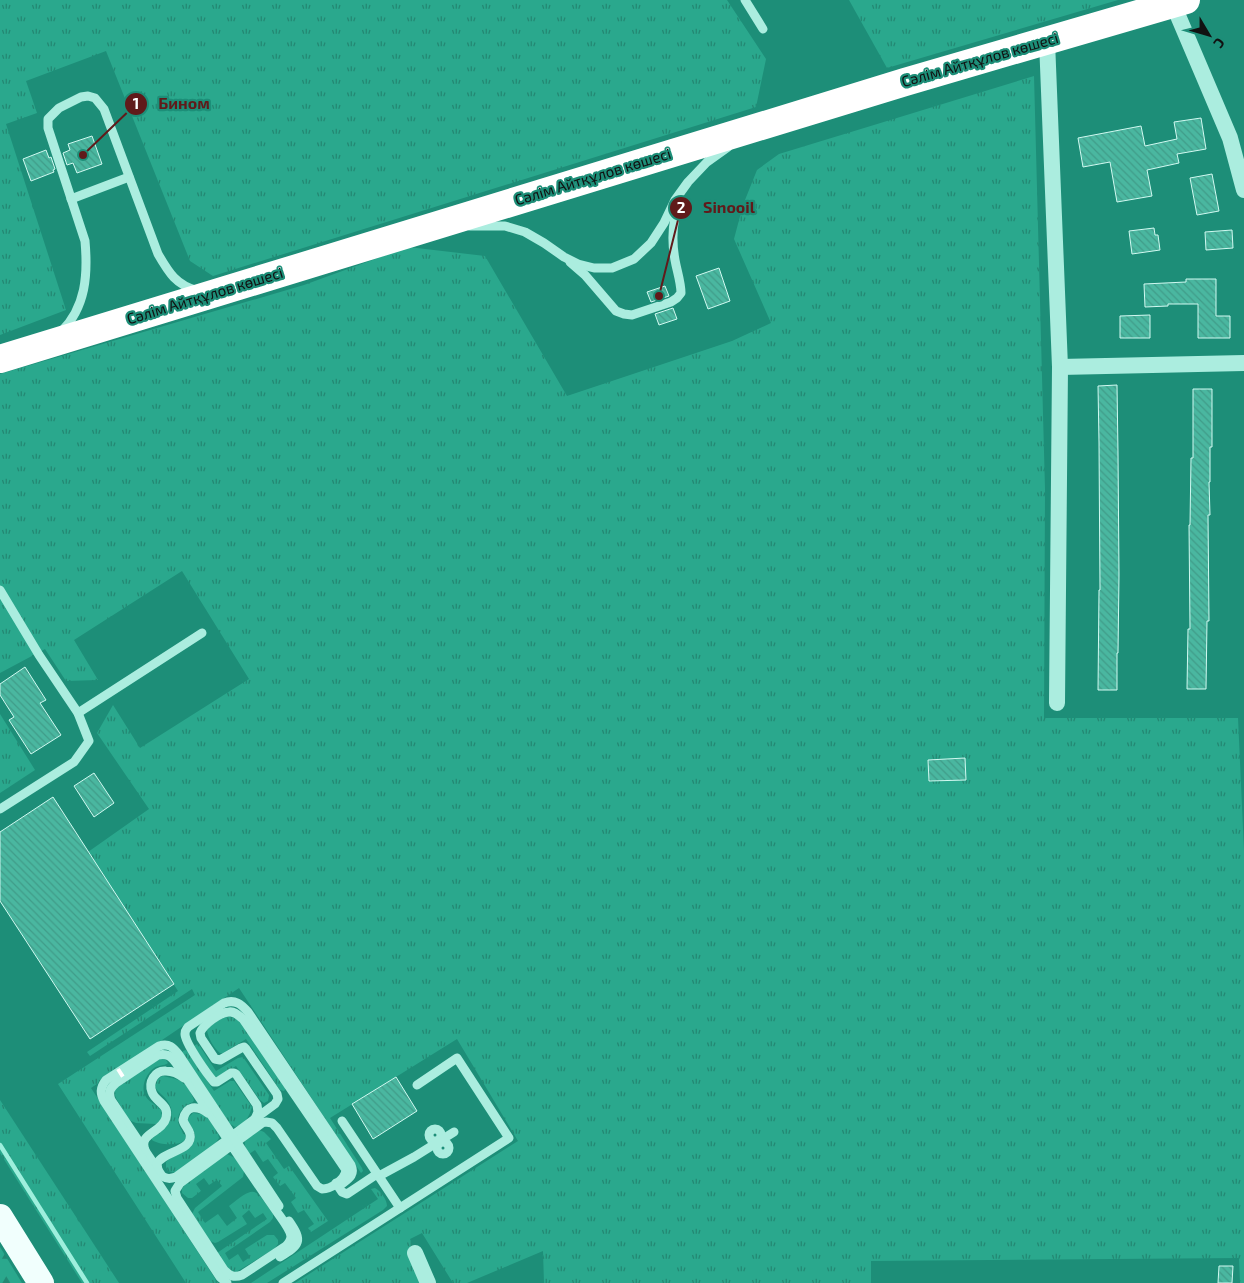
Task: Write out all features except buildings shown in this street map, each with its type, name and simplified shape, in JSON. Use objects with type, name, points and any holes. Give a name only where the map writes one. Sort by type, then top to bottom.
[{"type":"highway","name":"Сәлім Айтқұлов көшесі","points":[[0,359],[905,82],[1180,2]]},
{"type":"main road","points":[[0,1217],[41,1283]]},
{"type":"street","points":[[1180,2],[1230,138],[1244,190]]},
{"type":"street","points":[[1047,41],[1060,367],[1057,703]]},
{"type":"street","points":[[1060,367],[1244,363]]},
{"type":"street","points":[[415,1253],[428,1283]]},
{"type":"lane","points":[[745,0],[763,29]]},
{"type":"lane","points":[[33,349],[62,331],[76,313],[80,304],[86,276],[85,241],[48,128],[48,120],[59,108],[81,97],[96,98],[104,109],[158,254],[170,274],[190,289],[216,293]]},
{"type":"lane","points":[[564,257],[578,264],[594,268],[612,268],[634,259],[652,243],[664,223],[674,200],[707,162],[733,144],[774,122]]},
{"type":"lane","points":[[432,226],[504,226],[525,232],[564,257],[584,275],[616,311],[632,315],[671,302],[681,293],[672,242],[672,228],[680,200],[707,162]]},
{"type":"lane","points":[[71,199],[129,177]]},
{"type":"lane","points":[[0,590],[39,655],[78,713],[89,742],[74,762],[0,809]]},
{"type":"lane","points":[[78,713],[202,633]]},
{"type":"lane","points":[[229,1001],[234,1001],[248,1012],[351,1165],[352,1175],[324,1195],[315,1192],[273,1132],[266,1125],[256,1122],[257,1105],[236,1074],[231,1073],[214,1082],[190,1048],[186,1038],[185,1030],[188,1027],[229,1001]]},
{"type":"lane","points":[[227,1283],[220,1277],[104,1101],[101,1093],[102,1085],[106,1080],[159,1046],[165,1044],[170,1046],[179,1055],[232,1140],[286,1226],[291,1236],[286,1246],[242,1275],[231,1276],[224,1270],[175,1194],[176,1188],[232,1140],[256,1122],[278,1099],[277,1094],[244,1047],[220,1060],[215,1059],[201,1038],[200,1033],[204,1025],[228,1012],[234,1012],[243,1019],[345,1167],[345,1176],[337,1185]]},
{"type":"lane","points":[[232,1140],[176,1177],[165,1178],[111,1100],[109,1092],[111,1087],[158,1055],[164,1054],[173,1058],[212,1116],[232,1140],[296,1232],[298,1236],[293,1249],[240,1283]]},
{"type":"lane","points":[[283,1283],[509,1138],[457,1058],[417,1085]]},
{"type":"lane","points":[[145,1150],[144,1139],[161,1127],[167,1115],[164,1106],[152,1094],[151,1084],[153,1078],[160,1071],[170,1071],[180,1075],[188,1082]]},
{"type":"lane","points":[[158,1170],[156,1164],[159,1159],[185,1147],[190,1140],[190,1133],[182,1120],[188,1110],[199,1108],[212,1116]]},
{"type":"lane","points":[[342,1121],[400,1208]]},
{"type":"lane","points":[[337,1185],[346,1194],[454,1132]]},
{"type":"green space","points":[[0,0],[727,0],[766,59],[756,107],[213,276],[190,261],[106,51],[26,81],[37,113],[6,124],[66,310],[0,335]]},
{"type":"green space","points":[[849,0],[1118,0],[887,68]]},
{"type":"green space","points":[[1034,76],[1045,489],[1044,718],[1238,718],[1244,851],[1244,1283],[1240,1283],[1239,1258],[871,1261],[871,1283],[544,1283],[543,1251],[467,1283],[453,1283],[422,1233],[410,1239],[424,1283],[295,1283],[518,1141],[457,1039],[330,1118],[362,1168],[363,1171],[361,1173],[239,988],[91,1088],[218,1283],[186,1283],[58,1084],[195,995],[192,989],[90,1056],[87,1052],[178,991],[88,852],[149,809],[97,733],[113,705],[140,748],[249,679],[182,571],[74,640],[98,680],[66,681],[45,649],[0,673],[0,374],[304,285],[408,247],[485,256],[567,396],[732,341],[771,323],[734,239],[743,205],[757,170],[779,154]]},
{"type":"green space","points":[[0,714],[35,770],[0,793]]},
{"type":"green space","points":[[230,1016],[241,1022],[286,1088],[284,1091],[280,1090],[246,1039],[223,1053],[220,1053],[214,1046],[207,1030],[217,1021]]},
{"type":"green space","points":[[197,1044],[216,1071],[243,1057],[269,1095],[268,1101],[264,1103],[260,1100],[236,1066],[217,1077],[213,1076],[194,1046]]},
{"type":"green space","points":[[186,1050],[214,1091],[230,1081],[234,1081],[252,1107],[244,1122],[235,1127],[229,1123],[183,1054],[183,1051]]},
{"type":"green space","points":[[161,1058],[168,1063],[156,1067],[146,1077],[144,1093],[147,1099],[161,1110],[162,1118],[156,1124],[131,1121],[116,1098],[114,1092],[116,1087]]},
{"type":"green space","points":[[163,1076],[183,1082],[194,1100],[180,1112],[179,1124],[186,1137],[184,1141],[177,1144],[163,1144],[152,1140],[168,1123],[172,1113],[167,1100],[155,1087],[157,1080]]},
{"type":"green space","points":[[0,1100],[119,1283],[82,1283],[0,1153]]},
{"type":"green space","points":[[193,1113],[207,1118],[214,1126],[219,1138],[215,1144],[175,1173],[168,1171],[166,1162],[186,1150],[194,1142],[194,1131],[187,1121]]},
{"type":"green space","points":[[259,1130],[271,1139],[266,1143],[284,1169],[289,1166],[328,1221],[311,1232],[308,1228],[314,1224],[304,1210],[298,1213],[291,1202],[296,1198],[285,1183],[280,1186],[273,1177],[278,1173],[268,1159],[263,1162],[255,1150],[249,1154],[247,1151],[245,1140]]},
{"type":"green space","points":[[227,1154],[235,1158],[244,1171],[243,1177],[198,1212],[205,1223],[218,1214],[227,1226],[237,1218],[229,1206],[250,1192],[254,1192],[262,1198],[273,1214],[273,1218],[225,1253],[229,1260],[238,1254],[243,1262],[250,1257],[245,1249],[267,1235],[274,1235],[278,1240],[278,1244],[274,1249],[236,1272],[229,1270],[217,1253],[267,1219],[263,1213],[255,1218],[249,1210],[242,1216],[247,1224],[215,1243],[210,1241],[192,1214],[195,1208],[222,1186],[217,1180],[209,1185],[204,1178],[196,1184],[201,1191],[192,1198],[188,1198],[182,1193],[186,1183]]},
{"type":"green space","points":[[375,1188],[386,1201],[387,1206],[383,1210],[267,1283],[251,1283],[378,1199],[371,1189]]},
{"type":"green space","points":[[0,1247],[22,1283],[0,1283]]},
{"type":"waterway","points":[[0,1145],[87,1283]]},
{"type":"railway","points":[[118,1069],[125,1080]]},
{"type":"place","name":"Бином","points":[[83,155]]},
{"type":"place","name":"Sinooil","points":[[659,296]]}]
